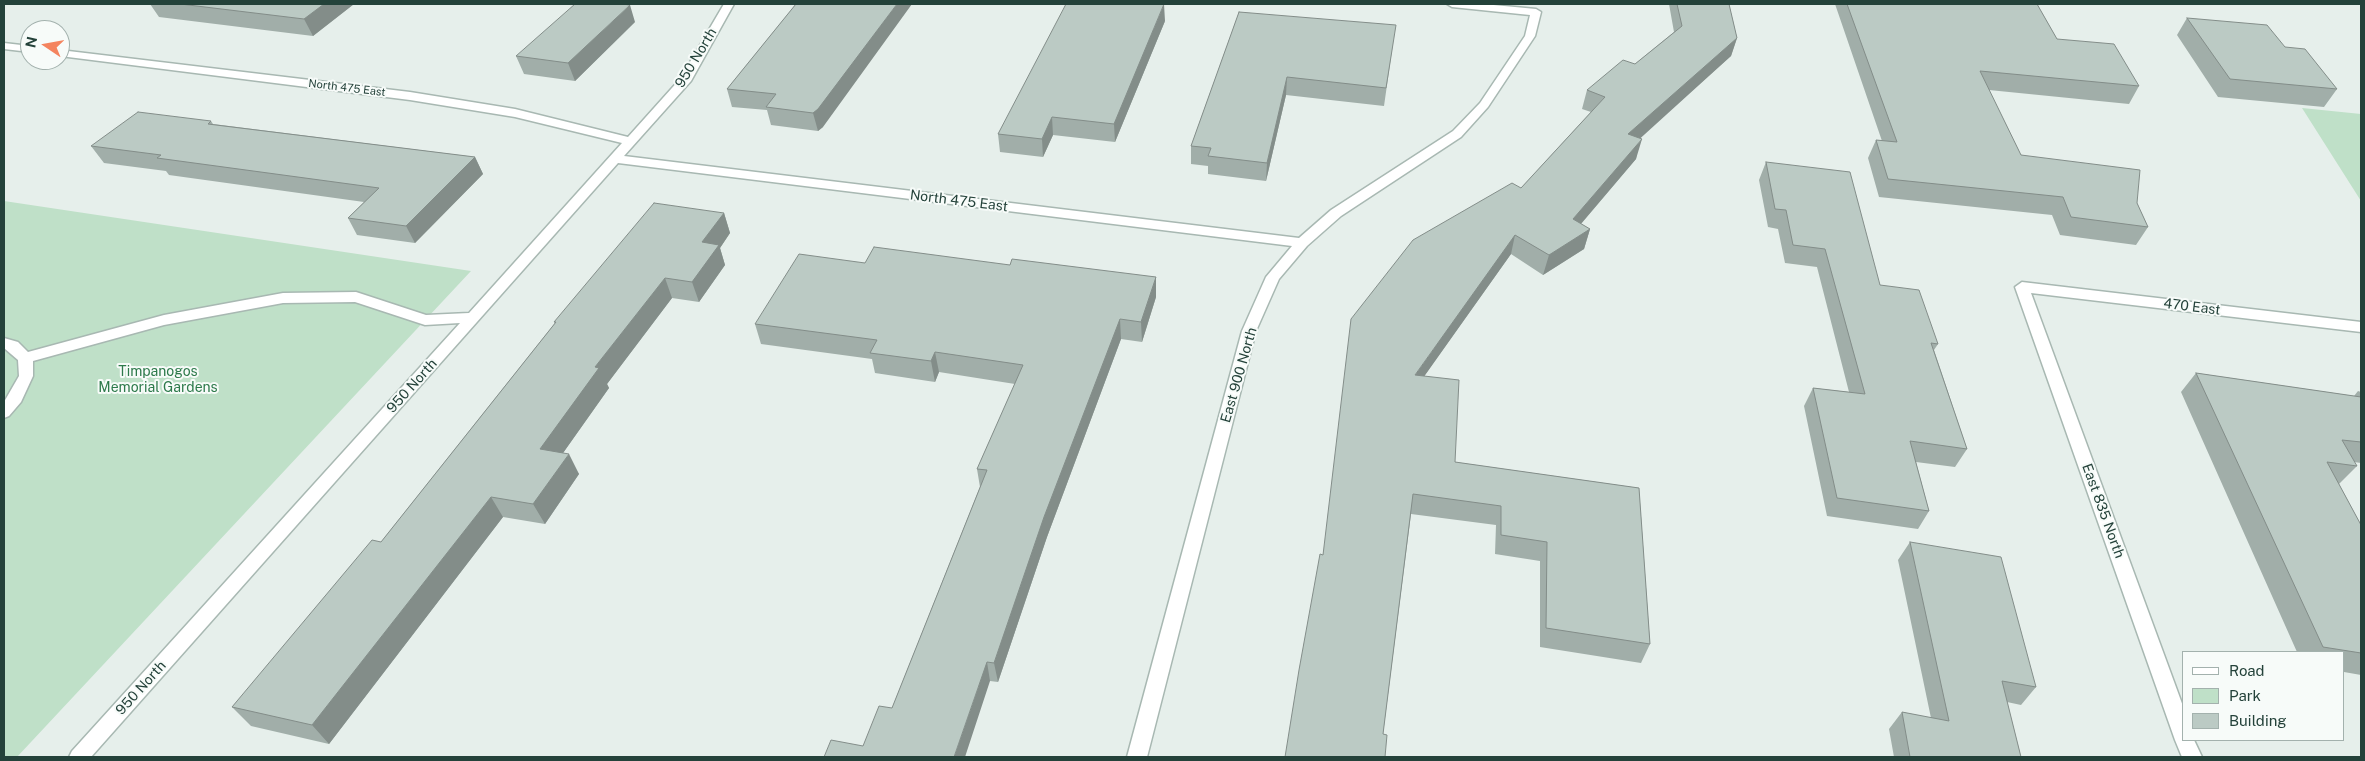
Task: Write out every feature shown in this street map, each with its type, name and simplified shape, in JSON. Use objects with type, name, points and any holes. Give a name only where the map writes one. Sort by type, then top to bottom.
[{"type":"street","name":"950 North","points":[[79,757],[685,81],[729,4]]},
{"type":"street","name":"East 900 North","points":[[1137,757],[1249,331],[1273,277],[1302,243],[1336,213],[1457,134],[1484,105],[1530,36],[1536,12],[1452,4]]},
{"type":"street","points":[[4,46],[20,48]]},
{"type":"street","name":"North 475 East","points":[[70,54],[410,96],[515,113],[631,142]]},
{"type":"street","name":"North 475 East","points":[[616,160],[1302,243]]},
{"type":"street","name":"470 East","points":[[2022,287],[2361,327]]},
{"type":"street","name":"East 835 North","points":[[2022,287],[2182,730]]},
{"type":"street","points":[[25,358],[164,320],[282,298],[356,297],[426,320],[474,317]]},
{"type":"street","points":[[4,343],[13,346],[25,358],[26,376],[13,402],[4,412]]},
{"type":"street","points":[[2185,741],[2192,757]]},
{"type":"green space","points":[[2302,108],[2361,114],[2361,201]]},
{"type":"green space","name":"Timpanogos Memorial Gardens","points":[[4,201],[471,271],[17,757],[4,757]]},
{"type":"building","points":[[180,4],[324,4],[304,19]]},
{"type":"building","points":[[575,4],[630,5],[568,63],[516,56]]},
{"type":"building","points":[[796,4],[897,4],[818,109],[813,113],[766,107],[776,94],[727,89]]},
{"type":"building","points":[[1066,4],[1164,4],[1114,124],[1052,117],[1042,139],[998,134]]},
{"type":"building","points":[[1677,4],[1729,4],[1737,38],[1628,134],[1642,139],[1573,219],[1590,229],[1549,255],[1515,235],[1415,375],[1459,380],[1455,462],[1639,488],[1650,644],[1546,628],[1547,542],[1501,535],[1501,506],[1413,494],[1383,734],[1387,735],[1385,757],[1285,757],[1320,554],[1323,555],[1351,319],[1413,240],[1512,183],[1521,188],[1605,97],[1587,90],[1623,60],[1635,64],[1682,26]]},
{"type":"building","points":[[1847,4],[2037,4],[2057,39],[2114,44],[2139,86],[1980,71],[2021,155],[2140,170],[2137,203],[2148,227],[2071,217],[2063,197],[1888,179],[1876,140],[1897,142]]},
{"type":"building","points":[[1239,12],[1396,25],[1386,88],[1287,77],[1267,163],[1208,156],[1211,148],[1191,146]]},
{"type":"building","points":[[2187,18],[2267,25],[2285,47],[2305,49],[2337,89],[2230,79]]},
{"type":"building","points":[[138,112],[211,121],[208,124],[475,157],[406,226],[348,218],[379,188],[157,158],[161,155],[91,146]]},
{"type":"building","points":[[1766,162],[1850,172],[1880,285],[1919,290],[1938,344],[1931,343],[1967,449],[1910,441],[1929,511],[1837,498],[1813,388],[1865,394],[1825,249],[1793,245],[1786,210],[1775,209]]},
{"type":"building","points":[[654,203],[724,213],[702,242],[719,245],[692,282],[665,278],[595,367],[599,368],[540,449],[569,454],[533,504],[491,497],[312,725],[232,707],[372,540],[381,542],[556,322],[554,322]]},
{"type":"building","points":[[874,247],[1010,265],[1012,259],[1156,277],[1141,322],[1120,319],[1044,517],[994,663],[987,662],[954,757],[824,757],[831,740],[863,746],[879,706],[892,708],[987,470],[977,469],[1023,365],[935,352],[931,361],[870,353],[877,340],[755,324],[799,254],[865,263]]},
{"type":"building","points":[[2196,373],[2361,397],[2361,442],[2342,440],[2357,466],[2327,462],[2361,525],[2361,653],[2323,647]]},
{"type":"building","points":[[1910,542],[2001,557],[2036,687],[2002,681],[2021,757],[1910,757],[1902,712],[1949,721]]}]
